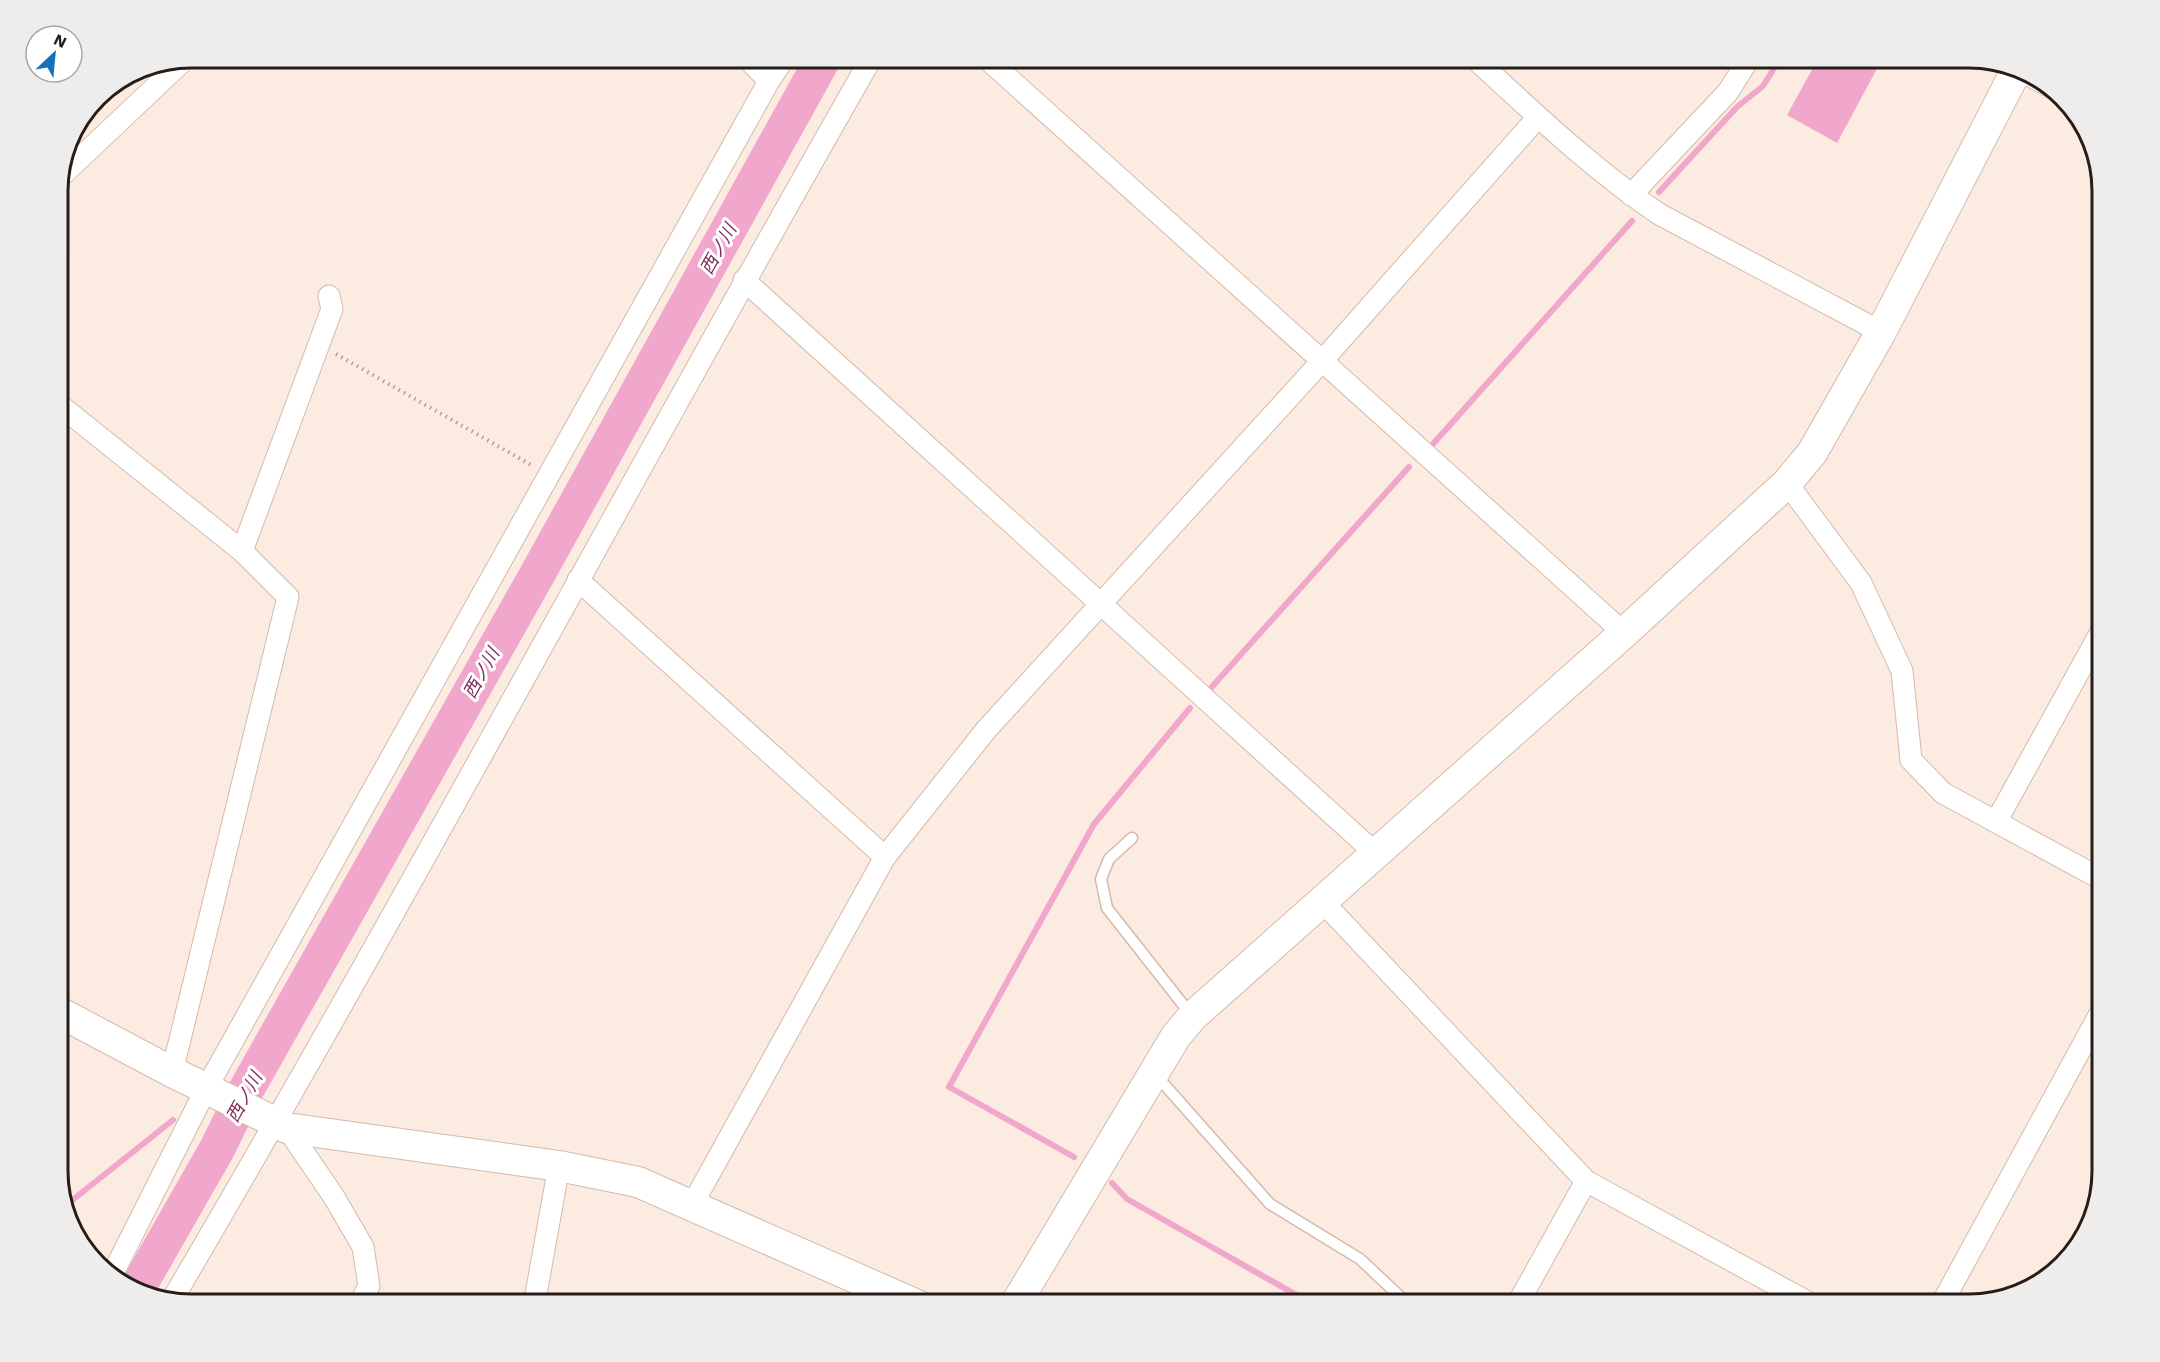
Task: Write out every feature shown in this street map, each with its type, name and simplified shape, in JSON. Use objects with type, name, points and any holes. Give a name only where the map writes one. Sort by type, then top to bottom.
[{"type":"street","points":[[757,68],[769,81]]},
{"type":"street","points":[[116,1269],[549,476],[778,68]]},
{"type":"street","points":[[176,1293],[578,580],[744,280],[866,68]]},
{"type":"street","points":[[997,68],[1624,633]]},
{"type":"street","points":[[1485,68],[1538,117],[1631,195],[1659,214],[1881,332]]},
{"type":"street","points":[[1631,195],[1728,92],[1743,68]]},
{"type":"street","points":[[70,168],[174,69]]},
{"type":"street","points":[[1023,1294],[1176,1036],[1193,1016],[1624,633],[1787,483],[1812,453],[1881,332],[2014,76]]},
{"type":"street","points":[[692,1205],[885,857],[987,730],[1322,361],[1538,117]]},
{"type":"street","points":[[744,280],[1375,853]]},
{"type":"street","points":[[242,550],[332,309],[329,296]]},
{"type":"street","points":[[68,412],[242,550],[288,597],[172,1072]]},
{"type":"street","points":[[1787,483],[1861,583],[1902,671],[1911,760],[1943,793],[2092,874]]},
{"type":"street","points":[[578,580],[885,857]]},
{"type":"street","points":[[1996,822],[2092,648]]},
{"type":"street","points":[[1322,901],[1586,1181],[1793,1294]]},
{"type":"street","points":[[68,1017],[172,1072],[274,1122],[559,1166],[638,1182],[892,1294]]},
{"type":"street","points":[[1947,1294],[2092,1028]]},
{"type":"street","points":[[274,1122],[334,1197],[363,1247],[369,1286],[365,1294]]},
{"type":"street","points":[[536,1294],[559,1166]]},
{"type":"street","points":[[1523,1294],[1586,1181]]},
{"type":"lane","points":[[1132,838],[1109,859],[1101,879],[1107,908],[1193,1016]]},
{"type":"lane","points":[[1155,1074],[1270,1204],[1360,1259],[1397,1294]]},
{"type":"path","points":[[318,344],[549,476]]},
{"type":"shaded area","points":[[1813,68],[1877,68],[1837,143],[1787,115]]},
{"type":"waterway","name":"西ノ川","points":[[140,1284],[818,68]]},
{"type":"waterway","points":[[1659,192],[1737,107],[1763,86],[1774,68]]},
{"type":"waterway","points":[[1433,444],[1632,221]]},
{"type":"waterway","points":[[1210,689],[1409,467]]},
{"type":"waterway","points":[[1074,1157],[949,1087],[1094,824],[1190,708]]},
{"type":"waterway","points":[[71,1201],[173,1120]]},
{"type":"waterway","points":[[1112,1183],[1127,1199],[1295,1294]]}]
